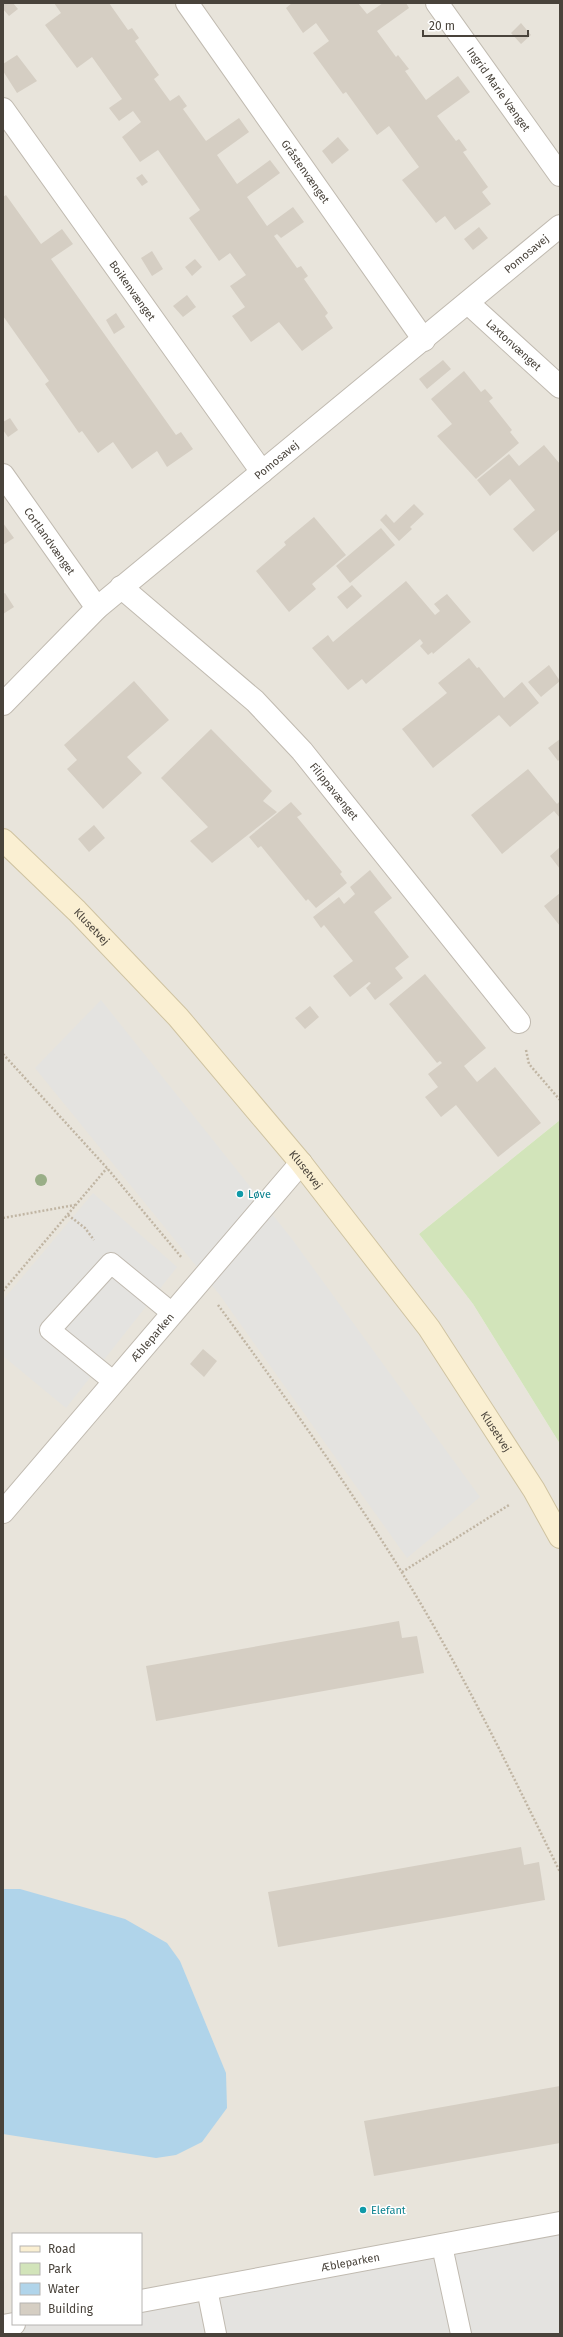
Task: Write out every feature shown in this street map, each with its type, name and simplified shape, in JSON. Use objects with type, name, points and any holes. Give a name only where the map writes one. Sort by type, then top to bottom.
[{"type":"street","name":"Gråstenvænget","points":[[187,3],[424,340]]},
{"type":"street","name":"Ingrid Marie Vænget","points":[[437,3],[560,174]]},
{"type":"street","name":"Boikenvænget","points":[[3,109],[262,472]]},
{"type":"street","name":"Pomosavej","points":[[3,704],[97,608],[424,340],[560,226]]},
{"type":"street","name":"Laxtonvænget","points":[[468,303],[560,387]]},
{"type":"street","name":"Cortlandvænget","points":[[3,475],[97,608]]},
{"type":"street","name":"Filippavænget","points":[[122,587],[255,700],[302,751],[520,1022]]},
{"type":"street","name":"Klusetvej","points":[[3,840],[77,911],[178,1017],[301,1163],[429,1328],[534,1490],[560,1537]]},
{"type":"street","name":"Æbleparken","points":[[3,1512],[301,1163]]},
{"type":"street","name":"Æbleparken","points":[[142,2301],[560,2223]]},
{"type":"lane","points":[[114,1382],[50,1330],[111,1262],[172,1314]]},
{"type":"lane","points":[[442,2246],[461,2334]]},
{"type":"lane","points":[[207,2289],[216,2334]]},
{"type":"path","points":[[520,1022],[529,1064],[560,1100]]},
{"type":"path","points":[[3,1054],[107,1168],[200,1281],[306,1424],[402,1572],[485,1720],[560,1872]]},
{"type":"path","points":[[3,1291],[107,1168]]},
{"type":"path","points":[[3,1218],[76,1205]]},
{"type":"path","points":[[68,1215],[85,1228],[111,1262]]},
{"type":"path","points":[[402,1572],[534,1490]]},
{"type":"shaded area","points":[[3,3],[560,3],[560,1120],[419,1234],[473,1304],[560,1444],[560,2334],[3,2334]]},
{"type":"shaded area","points":[[101,1000],[292,1239],[480,1497],[407,1558],[219,1294],[35,1068]]},
{"type":"shaded area","points":[[93,1193],[177,1267],[66,1408],[3,1356],[3,1300]]},
{"type":"shaded area","points":[[560,2232],[560,2334],[3,2334],[12,2325],[142,2325],[142,2299]]},
{"type":"green space","points":[[560,1120],[560,1444],[473,1304],[419,1234]]},
{"type":"water","points":[[3,1889],[20,1889],[125,1919],[167,1943],[180,1961],[226,2073],[227,2108],[202,2142],[176,2155],[156,2158],[3,2134]]},
{"type":"building","points":[[3,3],[13,3],[18,9],[9,16],[3,9]]},
{"type":"building","points":[[54,3],[109,3],[128,30],[132,28],[139,38],[135,41],[159,75],[154,79],[170,101],[179,95],[187,106],[183,109],[206,141],[239,118],[249,132],[217,155],[237,184],[270,160],[280,173],[247,197],[267,226],[293,207],[304,222],[281,238],[277,234],[274,236],[297,268],[301,266],[308,276],[304,279],[328,313],[325,316],[333,328],[302,351],[279,322],[251,342],[232,316],[245,307],[230,286],[246,275],[230,253],[219,261],[189,218],[200,210],[158,150],[140,162],[122,137],[141,122],[133,111],[119,121],[109,108],[122,99],[92,57],[77,68],[45,25],[61,13]]},
{"type":"building","points":[[292,3],[358,3],[367,14],[383,3],[406,3],[409,8],[377,31],[396,57],[398,55],[409,69],[405,71],[426,100],[458,76],[470,92],[437,116],[456,141],[459,139],[467,150],[463,152],[488,187],[482,192],[491,204],[455,230],[445,216],[436,223],[402,180],[419,167],[389,126],[377,135],[346,92],[343,94],[313,53],[329,41],[316,23],[303,33],[286,8]]},
{"type":"building","points":[[521,23],[531,35],[521,44],[511,33]]},
{"type":"building","points":[[17,55],[37,81],[17,93],[3,71],[3,64]]},
{"type":"building","points":[[338,137],[349,150],[332,164],[322,151]]},
{"type":"building","points":[[142,174],[148,182],[142,186],[136,178]]},
{"type":"building","points":[[6,195],[41,244],[62,229],[73,244],[51,259],[176,435],[181,432],[193,449],[167,467],[157,451],[132,469],[113,442],[98,453],[82,431],[79,433],[45,384],[49,381],[3,316],[3,197]]},
{"type":"building","points":[[479,227],[488,238],[473,250],[464,239]]},
{"type":"building","points":[[152,251],[163,269],[152,276],[141,258]]},
{"type":"building","points":[[195,259],[202,267],[192,276],[185,267]]},
{"type":"building","points":[[187,295],[196,307],[183,317],[173,306]]},
{"type":"building","points":[[116,313],[125,327],[114,334],[106,320]]},
{"type":"building","points":[[443,360],[451,369],[427,389],[419,379]]},
{"type":"building","points":[[464,371],[481,392],[485,389],[493,398],[489,401],[512,430],[510,432],[519,443],[476,479],[437,436],[452,424],[431,399]]},
{"type":"building","points":[[10,418],[18,430],[8,437],[3,430],[3,422]]},
{"type":"building","points":[[544,445],[560,464],[560,529],[533,552],[513,529],[535,510],[510,479],[490,496],[477,480],[509,454],[519,466]]},
{"type":"building","points":[[414,504],[424,514],[410,527],[412,529],[399,541],[380,520],[386,514],[394,523]]},
{"type":"building","points":[[314,517],[346,555],[312,584],[316,589],[289,612],[256,571],[286,545],[284,542]]},
{"type":"building","points":[[3,523],[14,538],[3,545]]},
{"type":"building","points":[[381,528],[395,545],[350,583],[336,566]]},
{"type":"building","points":[[406,581],[435,615],[440,611],[434,604],[447,594],[471,622],[433,654],[432,652],[428,655],[420,646],[423,643],[420,639],[366,684],[362,679],[348,690],[312,648],[328,635],[333,642]]},
{"type":"building","points":[[352,585],[362,596],[347,609],[337,597]]},
{"type":"building","points":[[5,593],[14,607],[3,614],[3,594]]},
{"type":"building","points":[[469,658],[477,668],[479,667],[504,698],[522,682],[539,703],[510,727],[499,715],[433,768],[402,729],[447,693],[438,683]]},
{"type":"building","points":[[549,665],[560,681],[541,697],[528,682]]},
{"type":"building","points":[[134,681],[169,720],[127,757],[142,773],[103,809],[67,769],[77,760],[64,745]]},
{"type":"building","points":[[211,729],[272,791],[263,801],[277,812],[212,863],[190,841],[208,827],[161,778]]},
{"type":"building","points":[[560,739],[560,759],[558,761],[548,748]]},
{"type":"building","points":[[528,769],[557,804],[560,801],[560,818],[554,811],[502,854],[471,815]]},
{"type":"building","points":[[291,802],[302,814],[297,817],[342,872],[340,874],[347,883],[316,908],[308,899],[306,901],[261,846],[258,848],[249,837]]},
{"type":"building","points":[[94,825],[105,838],[89,852],[78,839]]},
{"type":"building","points":[[560,847],[560,869],[550,856]]},
{"type":"building","points":[[370,870],[392,898],[374,912],[409,957],[395,968],[403,978],[375,1000],[366,988],[371,983],[369,982],[350,997],[333,976],[353,961],[324,925],[321,928],[313,917],[339,897],[344,904],[355,894],[350,887]]},
{"type":"building","points":[[560,893],[560,926],[544,906]]},
{"type":"building","points":[[425,974],[486,1048],[464,1066],[477,1082],[495,1067],[541,1123],[498,1157],[456,1105],[441,1117],[425,1097],[438,1087],[428,1074],[442,1063],[440,1061],[437,1063],[389,1004]]},
{"type":"building","points":[[310,1006],[319,1017],[305,1029],[295,1018]]},
{"type":"building","points":[[203,1349],[217,1361],[204,1377],[190,1364]]},
{"type":"building","points":[[399,1621],[402,1638],[417,1636],[424,1673],[156,1721],[146,1666]]},
{"type":"building","points":[[521,1847],[524,1865],[539,1862],[545,1900],[278,1947],[268,1892]]},
{"type":"building","points":[[560,2086],[560,2143],[374,2176],[364,2121]]},
{"type":"place","name":"Løve","points":[[240,1194]]},
{"type":"place","name":"Elefant","points":[[363,2210]]}]
